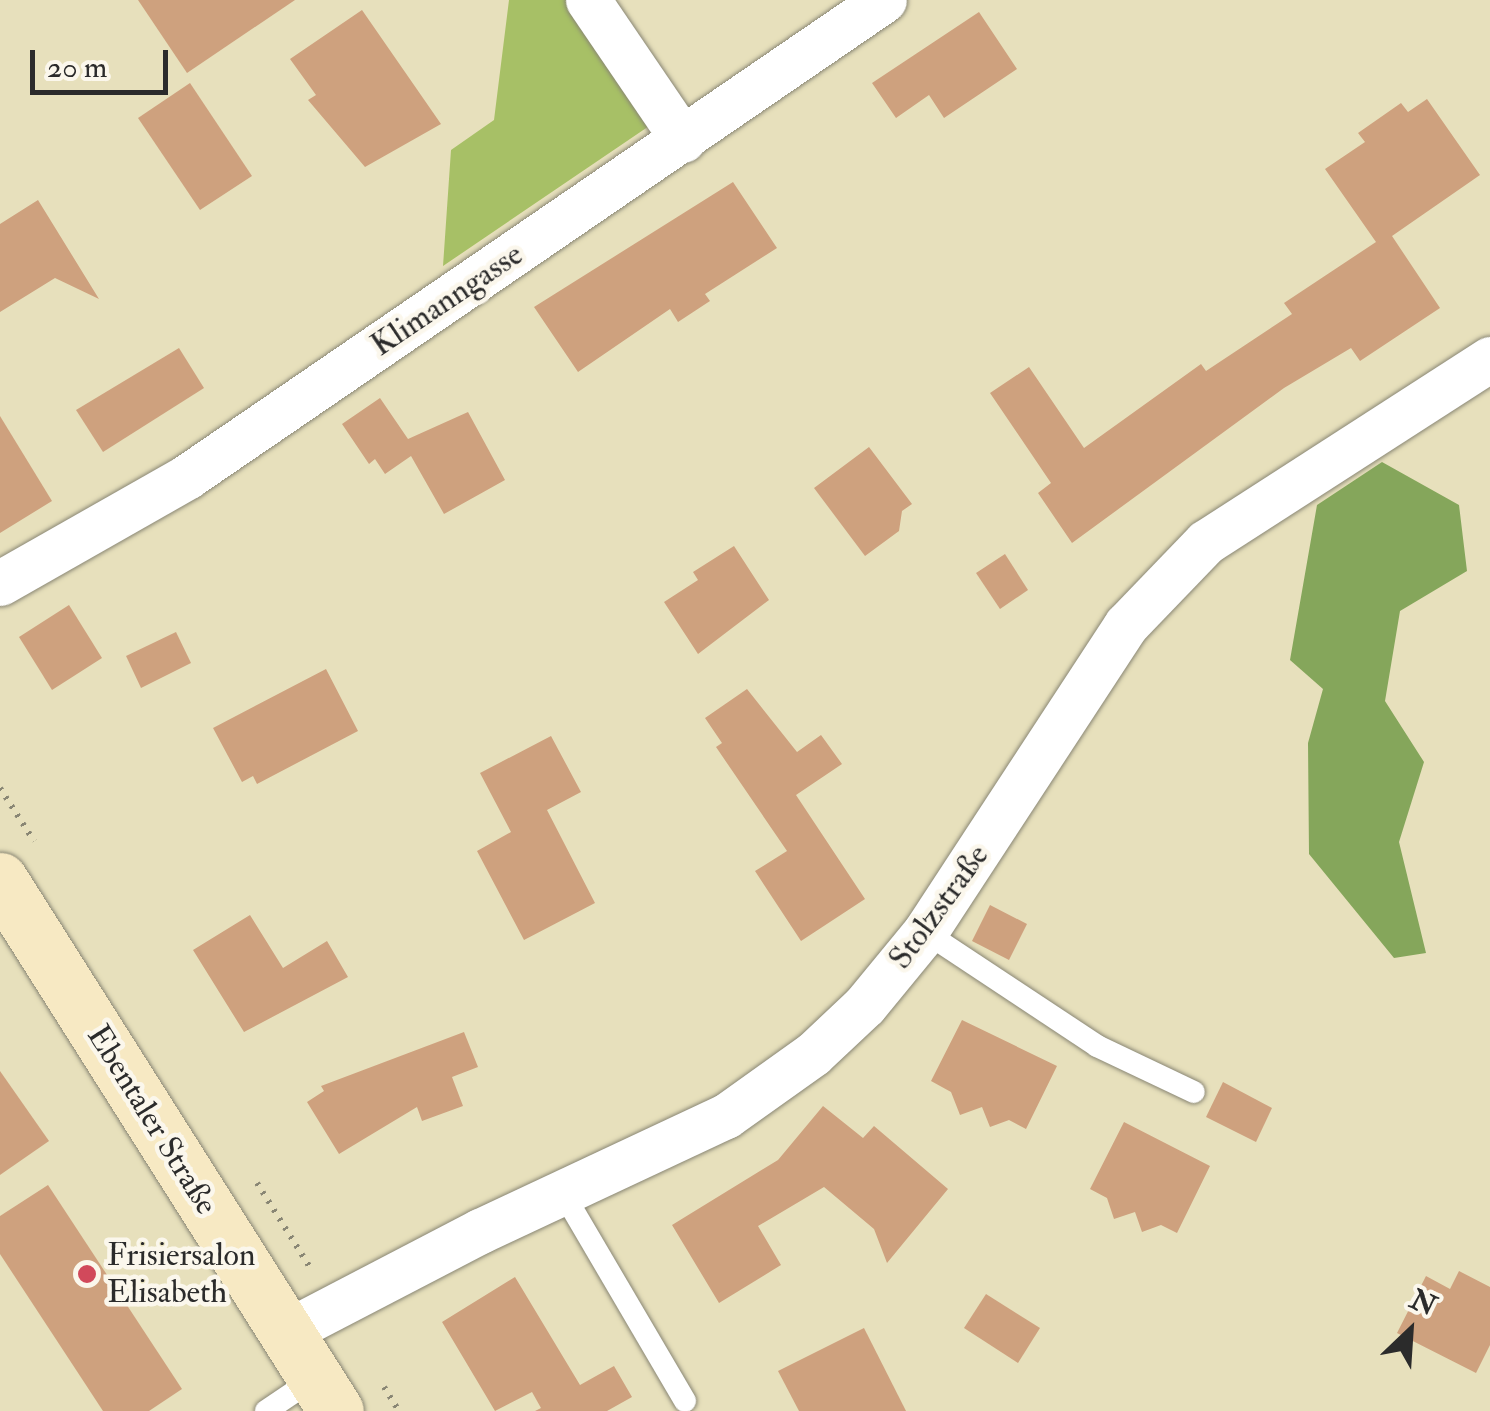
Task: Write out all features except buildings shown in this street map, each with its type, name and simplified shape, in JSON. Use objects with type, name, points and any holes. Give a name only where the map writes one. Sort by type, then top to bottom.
[{"type":"main road","name":"Ebentaler Straße","points":[[0,880],[15,936],[326,1394]]},
{"type":"street","points":[[588,0],[683,140]]},
{"type":"street","name":"Klimanngasse","points":[[0,584],[188,476],[884,0]]},
{"type":"street","name":"Stolzstraße","points":[[286,1332],[726,1116],[813,1054],[865,1005],[924,932],[1126,626],[1206,542],[1490,359]]},
{"type":"lane","points":[[924,932],[1097,1046],[1194,1092]]},
{"type":"lane","points":[[563,1193],[685,1401]]},
{"type":"lane","points":[[266,1411],[326,1394]]},
{"type":"green space","points":[[509,0],[576,0],[658,120],[443,266],[451,150],[494,120]]},
{"type":"green space","points":[[1382,462],[1459,505],[1467,571],[1400,611],[1385,701],[1424,762],[1399,842],[1426,953],[1394,958],[1309,854],[1308,743],[1323,689],[1290,660],[1317,505]]},
{"type":"place","name":"Frisiersalon Elisabeth","points":[[87,1274]]}]
